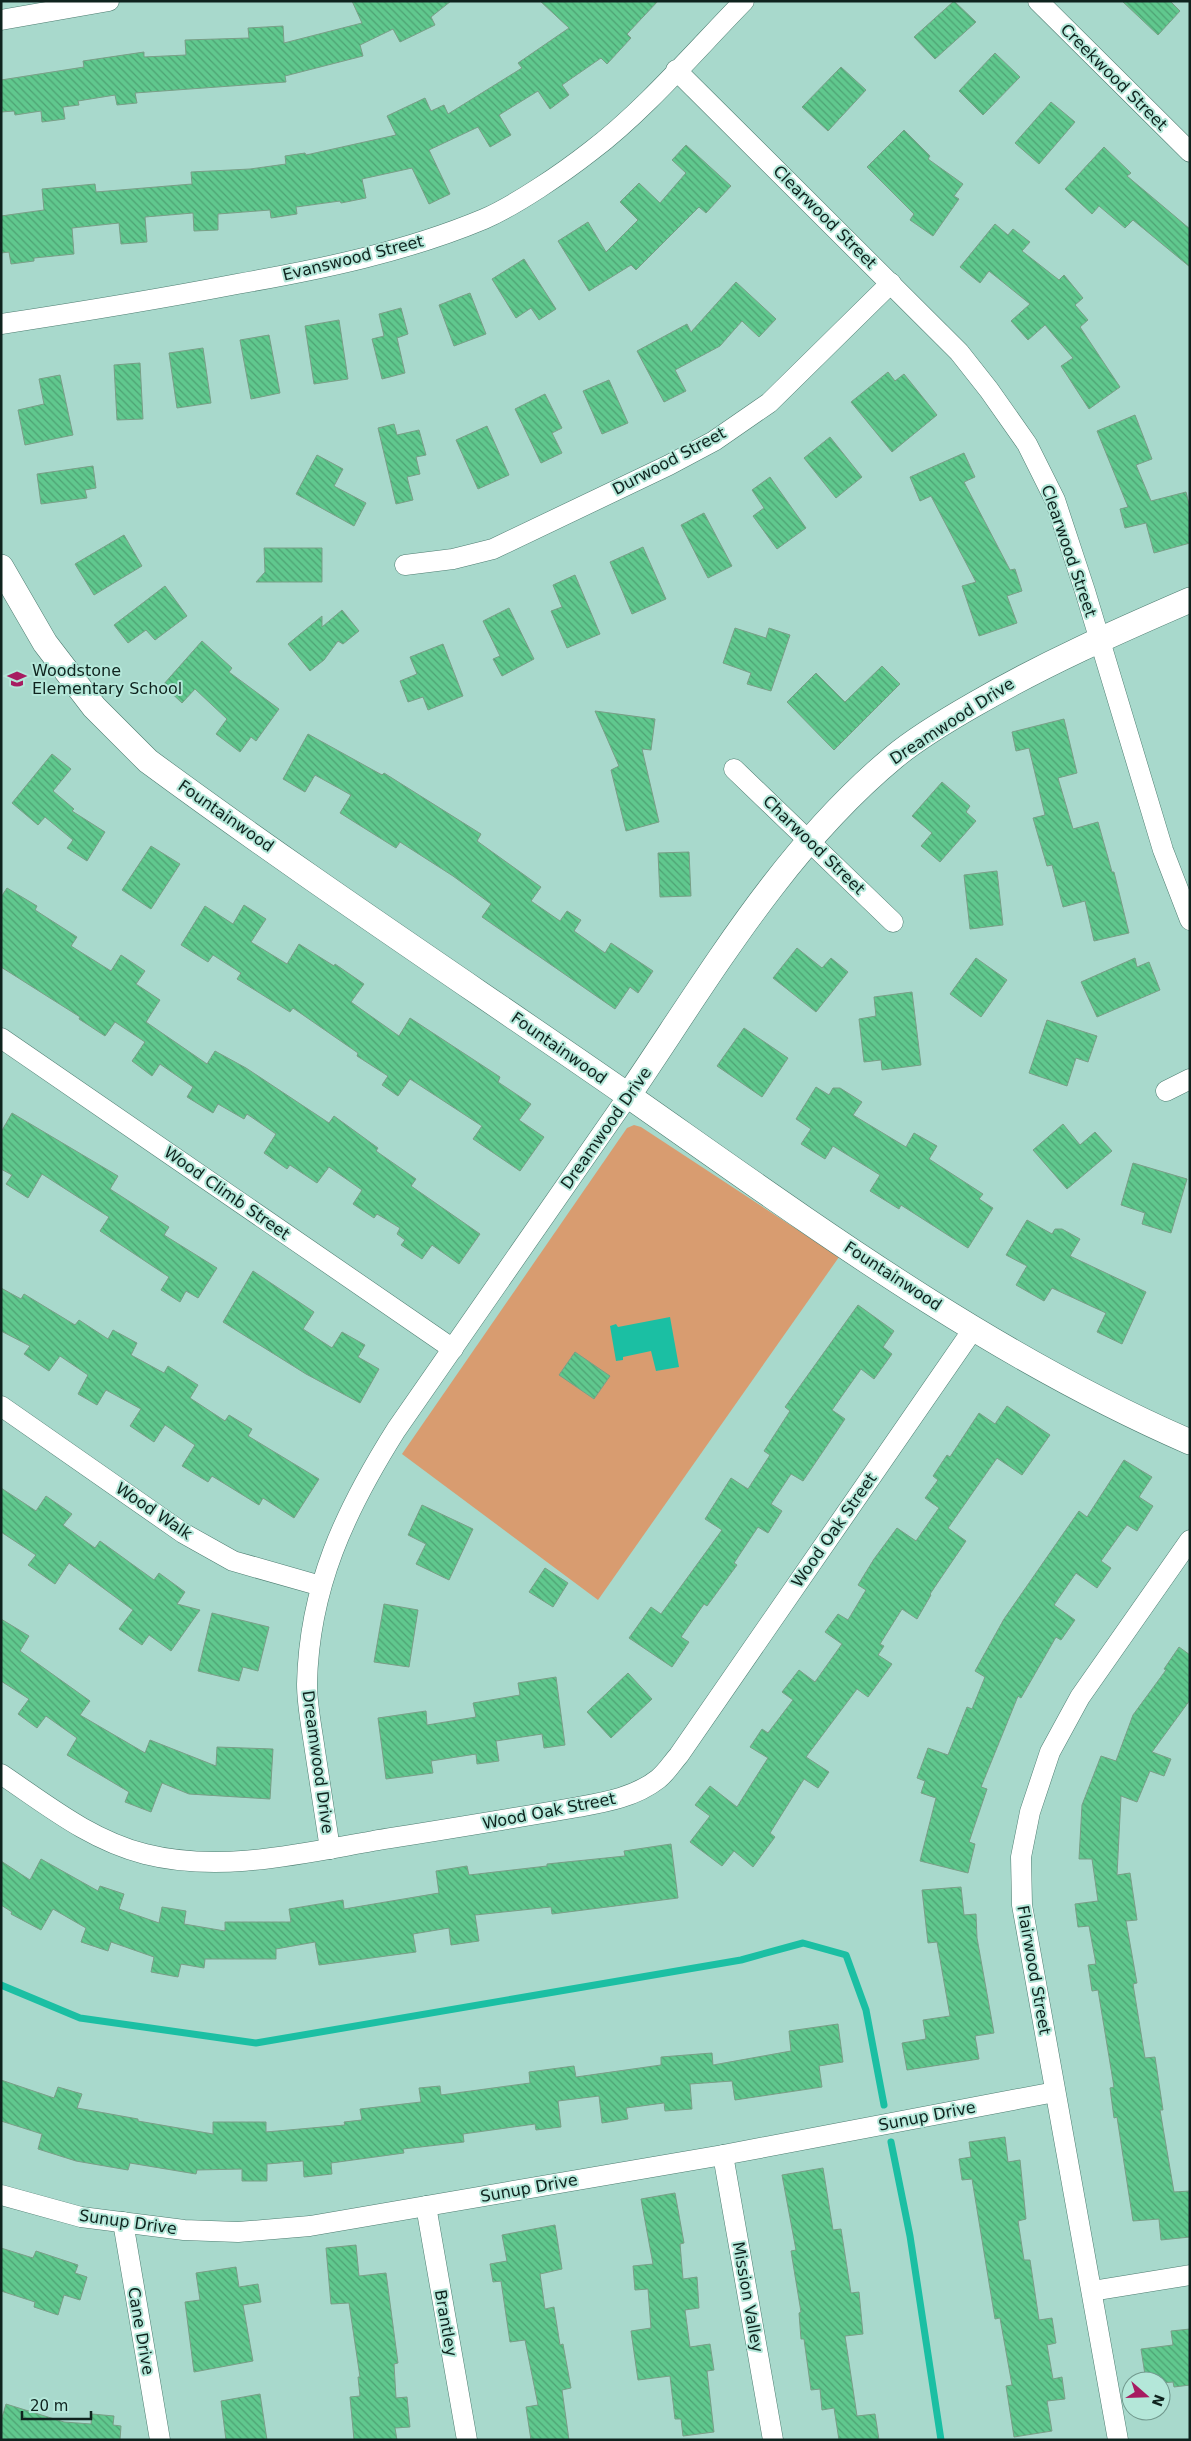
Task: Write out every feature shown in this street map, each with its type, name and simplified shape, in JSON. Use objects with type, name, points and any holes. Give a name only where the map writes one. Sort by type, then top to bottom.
[{"type":"street","points":[[1,20],[109,1]]},
{"type":"street","name":"Evanswood Street","points":[[1,324],[137,303],[308,271],[421,242],[486,218],[538,188],[591,151],[676,70],[744,1]]},
{"type":"street","name":"Creekwood Street","points":[[1038,1],[1190,152]]},
{"type":"street","name":"Clearwood Street","points":[[676,70],[959,352],[989,390],[1027,444],[1055,500],[1163,850],[1190,920]]},
{"type":"street","name":"Durwood Street","points":[[405,565],[453,559],[493,549],[669,466],[714,441],[769,403],[891,283]]},
{"type":"street","name":"Fountainwood","points":[[1,567],[44,643],[94,707],[148,761],[725,1165],[974,1328],[1096,1398],[1190,1442]]},
{"type":"street","name":"Dreamwood Drive","points":[[330,1849],[311,1727],[307,1685],[311,1632],[321,1586],[343,1525],[367,1476],[396,1430],[628,1096],[769,888],[809,840],[860,787],[895,755],[954,716],[1019,678],[1098,639],[1190,600]]},
{"type":"street","name":"Charwood Street","points":[[734,769],[893,922]]},
{"type":"street","name":"Wood Climb Street","points":[[1,1038],[453,1349]]},
{"type":"street","points":[[1166,1091],[1190,1079]]},
{"type":"street","name":"Wood Oak Street","points":[[1,1774],[81,1829],[144,1854],[181,1861],[228,1862],[330,1849],[617,1799],[637,1791],[660,1778],[684,1747],[974,1328]]},
{"type":"street","name":"Wood Walk","points":[[1,1406],[183,1532],[233,1561],[321,1586]]},
{"type":"street","name":"Flairwood Street","points":[[1118,2440],[1022,1906],[1021,1857],[1039,1780],[1062,1726],[1190,1540]]},
{"type":"street","name":"Sunup Drive","points":[[1,2194],[81,2217],[184,2230],[238,2232],[310,2226],[723,2154],[1055,2092]]},
{"type":"street","name":"Mission Valley","points":[[723,2154],[773,2440]]},
{"type":"street","name":"Brantley","points":[[426,2206],[467,2440]]},
{"type":"street","name":"Cane Drive","points":[[123,2222],[160,2440]]},
{"type":"street","points":[[1092,2291],[1190,2275]]},
{"type":"shaded area","points":[[634,1125],[641,1127],[839,1257],[598,1600],[402,1454],[627,1128]]},
{"type":"shaded area","points":[[670,1317],[679,1367],[656,1371],[651,1351],[623,1357],[623,1360],[616,1361],[610,1326],[616,1324],[618,1327]]},
{"type":"building","points":[[352,1],[451,1],[431,17],[435,25],[400,42],[393,29],[360,45],[363,56],[285,76],[286,82],[135,93],[137,103],[117,105],[115,95],[78,101],[79,105],[63,107],[65,119],[42,122],[41,111],[15,115],[14,111],[1,112],[1,80],[84,67],[83,61],[144,52],[144,57],[186,55],[185,40],[249,38],[248,28],[283,26],[284,43],[362,23]]},
{"type":"building","points":[[540,1],[658,1],[627,34],[631,38],[607,64],[601,58],[562,85],[569,95],[550,109],[538,91],[499,115],[511,135],[490,147],[478,127],[429,150],[450,194],[429,204],[412,168],[362,179],[366,198],[341,203],[340,201],[296,207],[297,214],[271,218],[270,210],[218,214],[218,230],[194,231],[193,213],[145,217],[147,242],[121,244],[119,223],[72,228],[74,254],[34,258],[34,261],[11,264],[9,252],[1,253],[1,216],[44,210],[42,189],[95,184],[96,192],[192,184],[191,172],[250,169],[286,164],[285,156],[305,153],[306,155],[396,135],[387,116],[425,98],[431,111],[444,105],[448,114],[522,68],[518,63],[569,28]]},
{"type":"building","points":[[954,1],[976,22],[935,59],[914,37]]},
{"type":"building","points":[[1122,1],[1170,1],[1180,11],[1158,35]]},
{"type":"building","points":[[995,53],[1020,77],[983,115],[959,91]]},
{"type":"building","points":[[841,67],[866,90],[828,131],[802,107]]},
{"type":"building","points":[[1051,102],[1075,122],[1039,164],[1015,143]]},
{"type":"building","points":[[904,130],[930,156],[928,159],[963,184],[954,196],[959,199],[933,236],[910,220],[914,214],[867,167]]},
{"type":"building","points":[[686,145],[731,186],[706,213],[699,207],[636,270],[631,265],[589,291],[558,241],[588,222],[606,252],[638,220],[620,202],[639,183],[660,203],[686,173],[672,160]]},
{"type":"building","points":[[1104,147],[1131,173],[1127,176],[1190,229],[1190,267],[1133,220],[1125,228],[1099,206],[1092,214],[1065,189]]},
{"type":"building","points":[[995,224],[1008,235],[1013,229],[1030,242],[1022,251],[1059,280],[1064,275],[1083,298],[1075,305],[1088,320],[1080,327],[1120,387],[1089,409],[1061,366],[1073,358],[1045,325],[1028,340],[1011,321],[1030,304],[989,271],[980,283],[960,267]]},
{"type":"building","points":[[524,259],[556,309],[539,320],[531,308],[516,318],[492,279]]},
{"type":"building","points":[[736,282],[776,319],[759,337],[742,321],[720,346],[675,370],[686,391],[664,402],[637,351],[687,324],[691,332]]},
{"type":"building","points":[[470,293],[486,334],[454,346],[439,305]]},
{"type":"building","points":[[401,308],[408,334],[397,338],[405,373],[382,379],[372,339],[384,336],[379,314]]},
{"type":"building","points":[[339,320],[348,379],[314,384],[305,326]]},
{"type":"building","points":[[269,335],[280,393],[251,399],[240,340]]},
{"type":"building","points":[[203,348],[211,403],[177,408],[169,353]]},
{"type":"building","points":[[140,363],[143,419],[117,420],[114,365]]},
{"type":"building","points":[[888,372],[895,381],[904,374],[937,415],[892,452],[851,402]]},
{"type":"building","points":[[60,375],[73,435],[25,445],[18,410],[44,404],[39,379]]},
{"type":"building","points":[[609,380],[628,423],[602,434],[583,391]]},
{"type":"building","points":[[545,394],[562,428],[552,433],[562,453],[541,463],[515,409]]},
{"type":"building","points":[[1135,415],[1152,459],[1136,465],[1151,501],[1186,492],[1190,508],[1190,543],[1154,553],[1146,523],[1125,528],[1120,509],[1128,507],[1097,431]]},
{"type":"building","points":[[394,424],[397,435],[419,430],[426,455],[416,457],[420,474],[407,477],[413,500],[396,504],[378,428]]},
{"type":"building","points":[[487,426],[509,475],[478,489],[456,440]]},
{"type":"building","points":[[830,437],[862,477],[836,498],[804,458]]},
{"type":"building","points":[[964,453],[975,477],[964,482],[1010,570],[1015,569],[1022,591],[1007,596],[1017,623],[979,636],[962,586],[976,582],[931,496],[920,501],[910,477]]},
{"type":"building","points":[[317,455],[343,469],[334,486],[366,503],[354,526],[296,494]]},
{"type":"building","points":[[93,466],[96,488],[85,490],[87,498],[41,504],[37,474]]},
{"type":"building","points":[[770,477],[806,528],[777,549],[753,516],[764,508],[752,490]]},
{"type":"building","points":[[704,513],[732,566],[708,578],[681,525]]},
{"type":"building","points":[[124,535],[142,566],[94,595],[75,564]]},
{"type":"building","points":[[643,547],[666,599],[632,614],[610,562]]},
{"type":"building","points":[[264,548],[322,548],[322,582],[256,582],[265,572]]},
{"type":"building","points":[[575,575],[600,634],[567,648],[551,611],[562,607],[553,585]]},
{"type":"building","points":[[165,586],[187,616],[155,640],[146,630],[128,643],[114,625]]},
{"type":"building","points":[[509,608],[534,659],[502,676],[493,659],[500,656],[483,621]]},
{"type":"building","points":[[342,610],[359,631],[343,644],[338,641],[324,660],[310,671],[288,644],[322,616],[322,627]]},
{"type":"building","points":[[735,628],[766,638],[769,628],[790,635],[771,691],[747,684],[751,673],[723,663]]},
{"type":"building","points":[[202,641],[232,668],[229,672],[279,709],[256,741],[251,737],[240,752],[216,734],[227,719],[195,689],[182,703],[163,685]]},
{"type":"building","points":[[443,644],[463,696],[428,710],[423,697],[408,702],[400,681],[417,674],[410,657]]},
{"type":"building","points":[[882,666],[900,684],[834,750],[787,702],[816,673],[845,702]]},
{"type":"building","points":[[595,711],[655,719],[651,750],[642,749],[659,822],[626,831],[611,770],[619,766]]},
{"type":"building","points":[[1064,719],[1077,773],[1058,778],[1073,829],[1098,822],[1112,872],[1114,872],[1129,933],[1094,941],[1085,901],[1063,907],[1052,865],[1047,866],[1033,818],[1045,815],[1029,748],[1016,751],[1012,732]]},
{"type":"building","points":[[308,734],[382,775],[384,773],[481,834],[477,841],[541,887],[531,901],[560,921],[567,911],[581,920],[574,931],[605,953],[611,943],[653,971],[638,993],[630,987],[615,1009],[482,917],[491,904],[453,876],[400,842],[396,848],[340,813],[351,795],[315,775],[305,792],[283,779]]},
{"type":"building","points":[[52,754],[71,769],[53,791],[74,809],[72,811],[105,832],[87,861],[67,848],[73,840],[45,817],[38,825],[12,803]]},
{"type":"building","points":[[942,782],[970,806],[966,812],[976,821],[940,862],[921,846],[932,833],[912,816]]},
{"type":"building","points":[[151,846],[180,864],[151,909],[122,890]]},
{"type":"building","points":[[689,852],[691,896],[660,897],[658,853]]},
{"type":"building","points":[[997,871],[1003,925],[970,929],[964,875]]},
{"type":"building","points":[[7,888],[37,906],[35,910],[77,937],[71,946],[111,971],[121,955],[145,971],[136,984],[160,1000],[146,1022],[207,1064],[215,1051],[246,1068],[329,1123],[334,1116],[378,1148],[376,1151],[416,1179],[411,1186],[480,1234],[459,1264],[432,1245],[422,1259],[401,1245],[405,1240],[397,1234],[400,1228],[377,1214],[374,1218],[353,1204],[362,1190],[329,1167],[317,1183],[290,1165],[287,1169],[264,1153],[276,1134],[247,1114],[244,1119],[218,1104],[213,1113],[187,1097],[193,1087],[160,1064],[152,1076],[132,1061],[145,1042],[115,1022],[105,1036],[79,1019],[80,1017],[1,967],[1,897]]},
{"type":"building","points":[[244,905],[266,919],[251,942],[287,964],[299,944],[334,966],[335,964],[364,984],[351,1002],[399,1036],[410,1018],[500,1077],[498,1082],[531,1104],[519,1120],[544,1137],[520,1171],[473,1139],[482,1126],[410,1079],[398,1096],[382,1085],[388,1076],[357,1056],[358,1053],[293,1008],[290,1012],[237,979],[241,973],[213,955],[208,962],[181,945],[205,906],[233,924]]},
{"type":"building","points":[[797,948],[822,968],[831,958],[848,972],[816,1012],[773,978]]},
{"type":"building","points":[[976,958],[1007,980],[981,1017],[950,994]]},
{"type":"building","points":[[1135,958],[1137,967],[1149,962],[1160,990],[1097,1017],[1081,982]]},
{"type":"building","points":[[912,992],[921,1065],[882,1070],[881,1060],[864,1062],[859,1019],[876,1016],[874,997]]},
{"type":"building","points":[[1047,1020],[1097,1036],[1088,1062],[1076,1058],[1067,1086],[1029,1073]]},
{"type":"building","points":[[744,1028],[788,1058],[762,1097],[717,1066]]},
{"type":"building","points":[[816,1087],[829,1095],[833,1088],[840,1088],[862,1102],[853,1115],[906,1147],[914,1133],[937,1146],[929,1159],[983,1194],[979,1199],[993,1208],[968,1248],[901,1205],[899,1209],[870,1191],[880,1175],[833,1146],[825,1159],[801,1144],[811,1129],[796,1119]]},
{"type":"building","points":[[12,1113],[118,1176],[110,1189],[169,1227],[164,1235],[217,1268],[198,1298],[186,1291],[180,1302],[161,1290],[169,1277],[100,1231],[109,1217],[42,1174],[28,1198],[6,1184],[12,1175],[1,1169],[1,1132]]},
{"type":"building","points":[[1063,1124],[1080,1145],[1095,1132],[1112,1151],[1067,1189],[1033,1150]]},
{"type":"building","points":[[1133,1163],[1187,1179],[1171,1233],[1142,1224],[1145,1213],[1121,1205]]},
{"type":"building","points":[[1027,1220],[1052,1234],[1055,1229],[1062,1229],[1080,1239],[1070,1256],[1146,1292],[1122,1344],[1097,1332],[1106,1313],[1052,1288],[1044,1301],[1016,1285],[1027,1266],[1006,1255]]},
{"type":"building","points":[[253,1271],[314,1312],[303,1329],[332,1348],[342,1332],[365,1345],[358,1357],[379,1369],[360,1403],[306,1374],[223,1322]]},
{"type":"building","points":[[1,1288],[21,1299],[24,1294],[75,1325],[79,1320],[108,1339],[113,1330],[137,1343],[131,1355],[164,1373],[168,1366],[198,1385],[190,1398],[225,1421],[229,1415],[252,1429],[248,1436],[319,1479],[294,1518],[263,1498],[259,1505],[212,1476],[208,1482],[182,1466],[195,1445],[165,1425],[154,1442],[130,1426],[141,1409],[106,1390],[97,1405],[78,1394],[88,1375],[60,1356],[49,1371],[24,1354],[30,1346],[1,1331]]},
{"type":"building","points":[[858,1305],[894,1331],[883,1347],[892,1354],[874,1379],[861,1369],[832,1410],[845,1419],[803,1481],[791,1474],[771,1504],[782,1511],[768,1533],[758,1527],[734,1563],[737,1565],[707,1606],[704,1604],[681,1637],[689,1642],[672,1667],[629,1638],[651,1607],[661,1614],[722,1530],[705,1519],[731,1478],[748,1489],[770,1455],[764,1451],[790,1411],[785,1407]]},
{"type":"building","points":[[575,1352],[610,1376],[594,1399],[559,1375]]},
{"type":"building","points":[[1007,1406],[1050,1435],[1022,1475],[997,1458],[948,1528],[966,1541],[930,1594],[917,1619],[902,1609],[880,1644],[884,1646],[878,1655],[892,1664],[868,1697],[857,1689],[806,1757],[829,1772],[818,1788],[804,1779],[770,1833],[775,1837],[753,1867],[734,1851],[722,1866],[690,1842],[710,1816],[695,1805],[710,1786],[737,1807],[768,1758],[750,1747],[762,1729],[768,1733],[793,1700],[782,1692],[799,1670],[815,1682],[842,1644],[825,1632],[838,1614],[848,1620],[866,1590],[858,1585],[874,1559],[897,1528],[916,1541],[939,1508],[925,1498],[938,1480],[933,1476],[947,1455],[950,1457],[979,1413],[995,1424]]},
{"type":"building","points":[[1124,1460],[1152,1477],[1139,1497],[1153,1506],[1137,1531],[1127,1525],[1101,1561],[1111,1568],[1097,1588],[1076,1573],[1054,1605],[1075,1620],[1061,1640],[1056,1637],[1021,1698],[1018,1696],[981,1787],[987,1789],[969,1842],[975,1844],[968,1873],[920,1861],[936,1798],[921,1793],[925,1781],[917,1778],[928,1748],[948,1755],[967,1707],[972,1709],[985,1677],[975,1671],[1004,1619],[1079,1511],[1087,1517]]},
{"type":"building","points":[[1,1488],[36,1511],[46,1496],[72,1514],[63,1525],[95,1548],[100,1541],[154,1580],[159,1573],[185,1592],[177,1604],[200,1610],[171,1651],[149,1635],[142,1645],[119,1629],[133,1610],[69,1563],[55,1584],[28,1565],[36,1555],[1,1532]]},
{"type":"building","points":[[422,1505],[473,1529],[449,1580],[416,1564],[426,1544],[408,1535]]},
{"type":"building","points":[[545,1568],[568,1583],[553,1607],[529,1592]]},
{"type":"building","points":[[384,1604],[418,1610],[409,1667],[374,1662]]},
{"type":"building","points":[[212,1613],[269,1627],[258,1671],[243,1667],[239,1681],[198,1671]]},
{"type":"building","points":[[1,1619],[29,1636],[20,1651],[90,1701],[80,1715],[145,1753],[150,1740],[216,1766],[217,1747],[273,1749],[270,1799],[189,1794],[162,1783],[151,1812],[125,1802],[129,1792],[67,1755],[77,1738],[46,1716],[37,1728],[18,1714],[29,1699],[1,1681]]},
{"type":"building","points":[[1179,1647],[1190,1655],[1190,1700],[1152,1752],[1171,1759],[1164,1776],[1150,1771],[1137,1802],[1121,1796],[1117,1875],[1130,1873],[1137,1920],[1126,1921],[1137,1983],[1133,1984],[1145,2058],[1155,2057],[1163,2110],[1160,2110],[1174,2192],[1190,2191],[1190,2237],[1161,2240],[1159,2219],[1133,2221],[1117,2117],[1114,2118],[1110,2088],[1114,2087],[1098,1990],[1092,1991],[1088,1965],[1096,1964],[1089,1926],[1078,1927],[1075,1904],[1098,1901],[1092,1859],[1079,1859],[1082,1805],[1101,1756],[1116,1761],[1133,1715],[1166,1670],[1164,1669]]},
{"type":"building","points":[[628,1673],[652,1699],[611,1738],[587,1712]]},
{"type":"building","points":[[556,1677],[565,1745],[544,1748],[542,1734],[496,1741],[499,1761],[477,1764],[476,1754],[431,1761],[433,1773],[386,1779],[378,1718],[426,1711],[427,1725],[476,1717],[473,1703],[520,1695],[518,1683]]},
{"type":"building","points":[[671,1844],[678,1898],[552,1914],[551,1907],[475,1915],[479,1941],[451,1945],[449,1928],[413,1934],[416,1952],[319,1965],[315,1942],[276,1949],[276,1959],[205,1959],[204,1968],[181,1964],[178,1977],[151,1972],[154,1957],[111,1942],[108,1951],[81,1942],[86,1928],[53,1909],[41,1930],[11,1914],[12,1912],[1,1905],[1,1861],[30,1880],[41,1859],[98,1891],[100,1886],[124,1894],[119,1909],[159,1923],[162,1907],[186,1911],[184,1924],[225,1931],[225,1922],[291,1922],[289,1909],[343,1900],[344,1909],[439,1893],[436,1871],[467,1866],[469,1875],[625,1856],[624,1851]]},
{"type":"building","points":[[961,1887],[964,1915],[976,1914],[977,1938],[994,2033],[975,2036],[979,2059],[907,2070],[902,2043],[926,2039],[923,2020],[950,2016],[937,1942],[928,1943],[922,1890]]},
{"type":"building","points":[[838,2024],[843,2062],[819,2066],[822,2087],[735,2100],[732,2081],[690,2084],[692,2109],[665,2111],[664,2103],[626,2108],[628,2119],[602,2123],[599,2096],[558,2101],[561,2127],[536,2130],[535,2124],[463,2134],[464,2142],[403,2149],[404,2153],[331,2163],[332,2174],[304,2177],[303,2161],[267,2164],[267,2181],[242,2181],[242,2169],[197,2170],[196,2174],[130,2163],[128,2170],[76,2161],[38,2149],[42,2134],[1,2121],[1,2080],[54,2098],[58,2087],[82,2094],[77,2108],[213,2134],[213,2122],[266,2122],[266,2132],[345,2125],[344,2122],[362,2120],[360,2109],[421,2102],[419,2088],[440,2086],[441,2095],[530,2083],[529,2072],[574,2066],[576,2077],[661,2065],[661,2057],[712,2053],[713,2065],[791,2051],[789,2031]]},
{"type":"building","points":[[1005,2137],[1008,2162],[1020,2160],[1026,2219],[1018,2221],[1024,2260],[1030,2260],[1039,2320],[1052,2318],[1056,2343],[1047,2345],[1053,2379],[1062,2377],[1065,2399],[1047,2401],[1052,2431],[1014,2437],[1006,2386],[1012,2385],[1000,2318],[995,2319],[972,2179],[962,2180],[959,2159],[971,2157],[969,2142]]},
{"type":"building","points":[[823,2168],[833,2230],[841,2229],[851,2293],[859,2292],[863,2334],[845,2336],[857,2416],[875,2414],[879,2440],[839,2440],[834,2408],[822,2410],[820,2389],[811,2390],[804,2339],[801,2339],[799,2313],[801,2312],[791,2251],[796,2250],[782,2175]]},
{"type":"building","points":[[675,2193],[684,2243],[680,2244],[683,2279],[697,2277],[699,2308],[685,2310],[690,2347],[710,2344],[714,2370],[707,2371],[714,2432],[683,2436],[681,2419],[675,2419],[670,2376],[638,2380],[631,2331],[651,2328],[648,2289],[635,2290],[633,2266],[653,2264],[641,2199]]},
{"type":"building","points":[[555,2225],[562,2269],[540,2274],[545,2309],[554,2307],[560,2345],[563,2344],[571,2388],[562,2390],[569,2440],[531,2440],[526,2407],[538,2405],[525,2340],[510,2342],[501,2281],[493,2282],[490,2264],[507,2261],[502,2235]]},
{"type":"building","points":[[356,2245],[359,2276],[386,2273],[398,2363],[394,2364],[396,2398],[407,2397],[410,2427],[395,2428],[397,2440],[354,2440],[350,2397],[360,2396],[358,2377],[360,2377],[349,2303],[331,2304],[326,2248]]},
{"type":"building","points":[[1,2248],[33,2258],[36,2251],[78,2265],[75,2273],[87,2277],[80,2300],[64,2295],[58,2315],[34,2307],[35,2302],[1,2291]]},
{"type":"building","points":[[236,2267],[239,2287],[258,2284],[261,2302],[243,2305],[253,2361],[194,2372],[185,2302],[200,2300],[196,2273]]},
{"type":"building","points":[[1190,2329],[1190,2385],[1174,2387],[1173,2382],[1171,2382],[1171,2371],[1144,2371],[1141,2349],[1173,2345],[1171,2331]]},
{"type":"building","points":[[260,2394],[267,2440],[226,2440],[221,2401]]},
{"type":"building","points":[[6,2404],[64,2422],[91,2424],[92,2414],[114,2416],[113,2425],[121,2426],[120,2440],[1,2440],[1,2421]]},
{"type":"waterway","points":[[1,1985],[80,2018],[256,2043],[741,1960],[803,1943],[846,1955],[866,2010],[884,2105]]},
{"type":"waterway","points":[[891,2142],[910,2236],[941,2440]]},
{"type":"place","name":"Woodstone Elementary School","points":[[17,679]]}]
